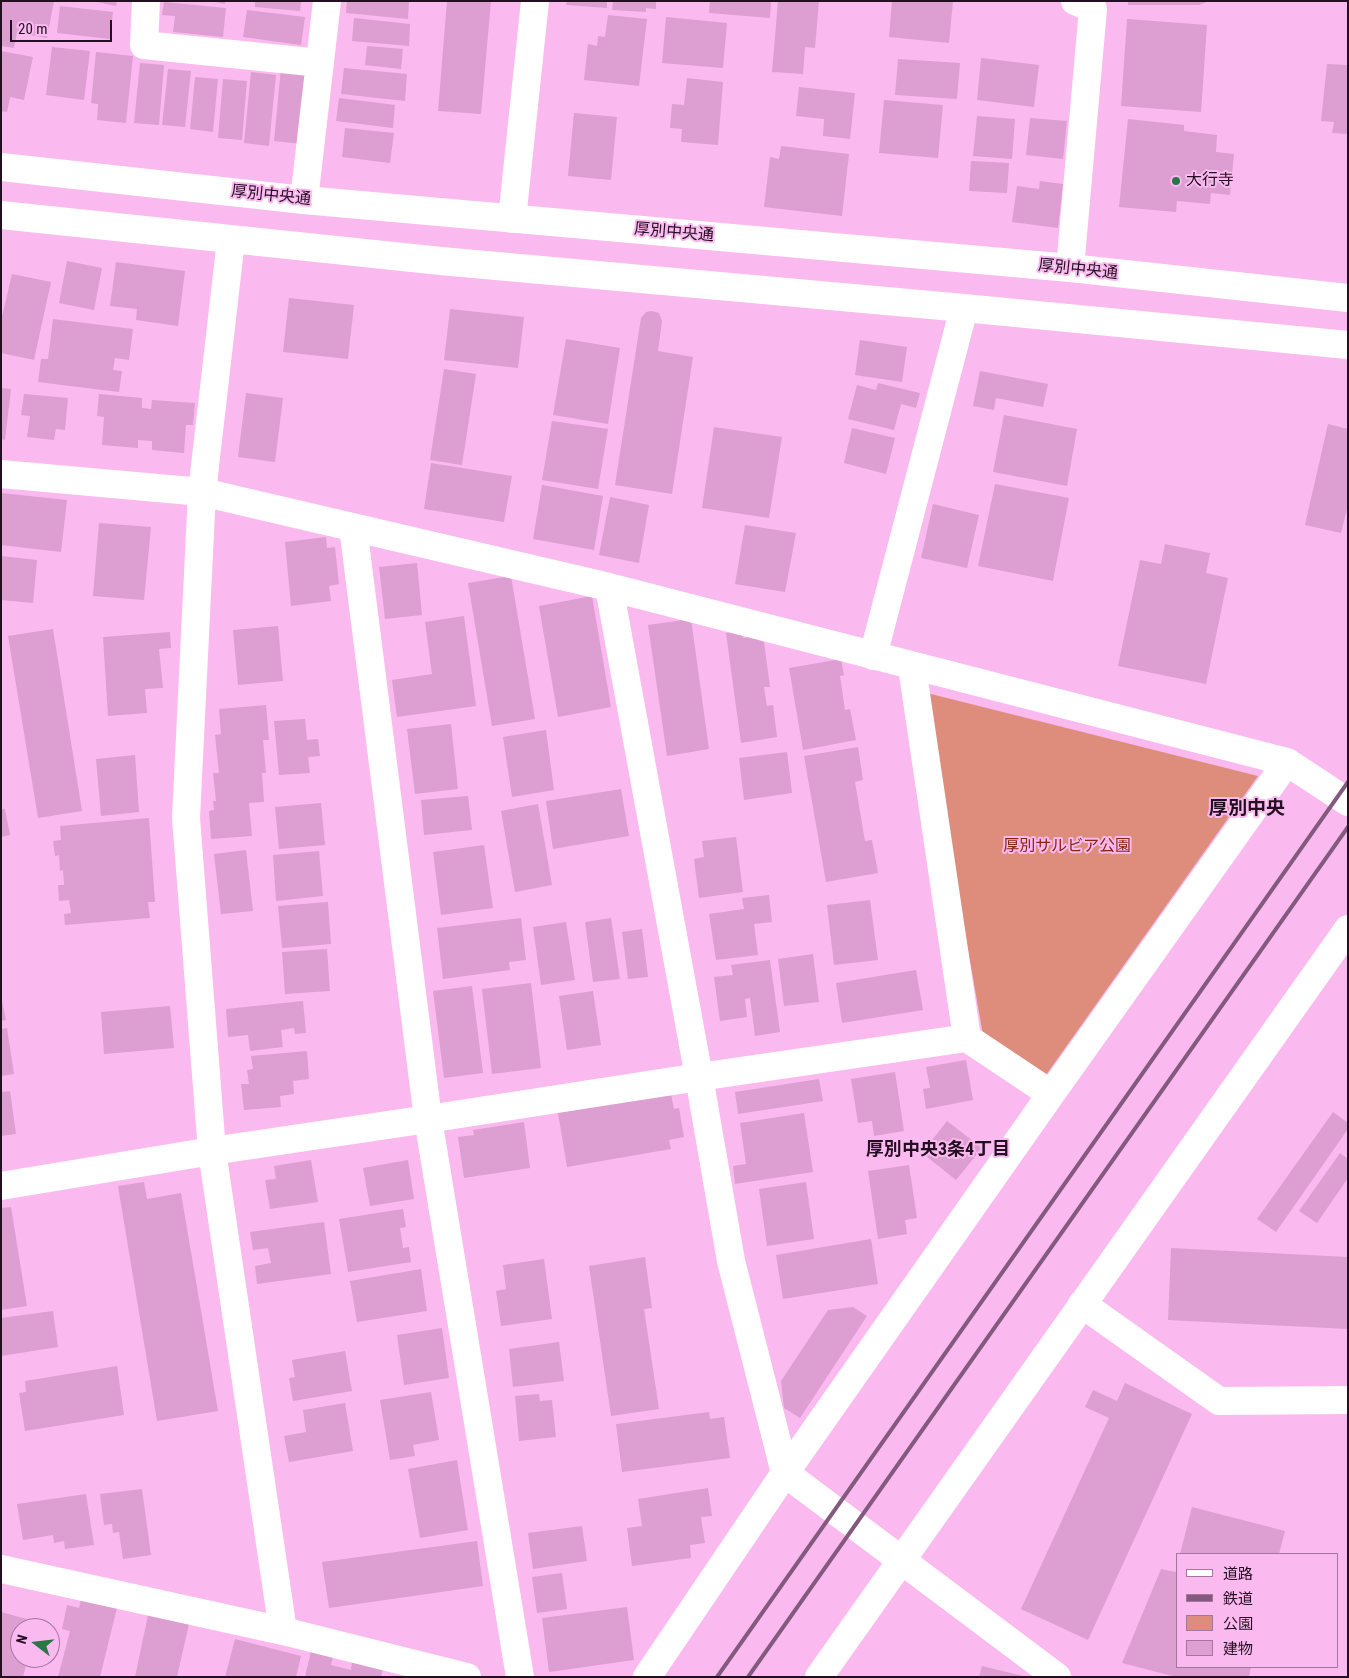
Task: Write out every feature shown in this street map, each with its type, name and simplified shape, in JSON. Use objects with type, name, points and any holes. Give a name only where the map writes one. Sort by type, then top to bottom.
[{"type":"street","points":[[146,1],[144,45],[320,62]]},
{"type":"street","points":[[304,200],[327,1]]},
{"type":"street","points":[[512,218],[535,1]]},
{"type":"street","points":[[1070,268],[1093,9],[1075,1]]},
{"type":"street","name":"厚別中央通","points":[[1,167],[304,200],[1070,268],[1348,298]]},
{"type":"street","points":[[1,215],[442,261],[1348,345]]},
{"type":"street","points":[[231,240],[202,492],[186,818],[212,1151],[283,1631]]},
{"type":"street","points":[[873,656],[964,308]]},
{"type":"street","points":[[1,474],[202,492],[609,587],[912,667],[1287,762],[1348,802]]},
{"type":"street","points":[[353,527],[428,1120],[520,1677]]},
{"type":"street","points":[[609,587],[731,1261],[785,1473],[1057,1677]]},
{"type":"street","points":[[912,667],[968,1038]]},
{"type":"street","points":[[647,1677],[785,1473],[1287,762]]},
{"type":"street","points":[[818,1677],[1348,929]]},
{"type":"street","points":[[1,1186],[212,1151],[968,1038],[1051,1094]]},
{"type":"street","points":[[1082,1304],[1219,1401],[1348,1400]]},
{"type":"street","points":[[1,1569],[283,1631],[467,1677]]},
{"type":"green space","name":"厚別サルビア公園","points":[[923,692],[1258,776],[1046,1075],[983,1035]]},
{"type":"building","points":[[1,1],[54,1],[47,38],[17,33],[14,48],[1,46]]},
{"type":"building","points":[[92,1],[117,1],[116,6]]},
{"type":"building","points":[[210,1],[225,1],[225,4]]},
{"type":"building","points":[[255,1],[301,1],[300,11],[255,7]]},
{"type":"building","points":[[347,1],[409,1],[408,19],[346,13]]},
{"type":"building","points":[[447,1],[491,1],[481,114],[438,111]]},
{"type":"building","points":[[567,1],[607,1],[607,8],[566,5]]},
{"type":"building","points":[[613,1],[656,1],[656,9],[646,8],[646,12],[612,10]]},
{"type":"building","points":[[710,1],[771,1],[770,18],[709,13]]},
{"type":"building","points":[[778,1],[819,1],[815,48],[805,47],[803,74],[772,72]]},
{"type":"building","points":[[892,1],[953,1],[949,43],[889,37]]},
{"type":"building","points":[[1128,1],[1209,1],[1199,5],[1128,5]]},
{"type":"building","points":[[164,2],[226,8],[223,37],[173,32],[175,16],[162,15]]},
{"type":"building","points":[[60,6],[113,12],[110,39],[57,33]]},
{"type":"building","points":[[247,10],[305,17],[301,45],[243,37]]},
{"type":"building","points":[[608,15],[647,19],[639,86],[584,80],[588,44],[597,46],[598,36],[605,37]]},
{"type":"building","points":[[666,17],[727,23],[723,68],[662,63]]},
{"type":"building","points":[[354,18],[410,24],[409,46],[352,41]]},
{"type":"building","points":[[1127,19],[1207,25],[1201,112],[1121,106]]},
{"type":"building","points":[[367,46],[403,49],[401,69],[365,65]]},
{"type":"building","points":[[52,47],[90,51],[84,100],[46,95]]},
{"type":"building","points":[[1,51],[33,57],[24,100],[10,97],[7,112],[1,111]]},
{"type":"building","points":[[96,52],[133,56],[126,123],[97,120],[98,104],[91,103]]},
{"type":"building","points":[[981,58],[1039,65],[1034,107],[977,100]]},
{"type":"building","points":[[898,59],[960,63],[957,99],[895,95]]},
{"type":"building","points":[[140,63],[164,65],[159,125],[134,123]]},
{"type":"building","points":[[1327,64],[1348,65],[1348,134],[1332,133],[1334,122],[1321,121]]},
{"type":"building","points":[[281,68],[309,70],[302,144],[274,141]]},
{"type":"building","points":[[344,68],[407,74],[405,101],[341,94]]},
{"type":"building","points":[[168,69],[191,71],[185,127],[162,125]]},
{"type":"building","points":[[251,72],[276,75],[269,146],[244,143]]},
{"type":"building","points":[[195,77],[218,79],[213,132],[190,129]]},
{"type":"building","points":[[687,78],[723,82],[718,145],[681,142],[682,129],[670,128],[672,104],[684,105]]},
{"type":"building","points":[[223,79],[247,81],[242,140],[218,138]]},
{"type":"building","points":[[799,87],[855,93],[850,139],[823,136],[824,119],[796,116]]},
{"type":"building","points":[[339,98],[395,105],[393,128],[336,121]]},
{"type":"building","points":[[884,100],[943,105],[938,158],[879,153]]},
{"type":"building","points":[[574,113],[617,117],[611,180],[568,176]]},
{"type":"building","points":[[977,116],[1015,119],[1012,159],[973,156]]},
{"type":"building","points":[[1030,118],[1067,121],[1063,159],[1026,155]]},
{"type":"building","points":[[1128,119],[1184,125],[1184,131],[1217,135],[1216,152],[1234,154],[1230,195],[1211,193],[1210,204],[1177,201],[1176,212],[1119,207]]},
{"type":"building","points":[[345,128],[394,133],[390,163],[342,157]]},
{"type":"building","points":[[781,146],[849,154],[842,216],[764,207],[770,157],[779,159]]},
{"type":"building","points":[[971,161],[1009,163],[1007,193],[969,191]]},
{"type":"building","points":[[1040,181],[1063,184],[1058,228],[1012,222],[1017,186],[1039,189]]},
{"type":"building","points":[[67,261],[102,268],[94,310],[59,303]]},
{"type":"building","points":[[116,262],[185,271],[178,326],[136,320],[137,309],[110,306]]},
{"type":"building","points":[[12,274],[51,282],[34,360],[1,353],[1,321]]},
{"type":"building","points":[[289,298],[354,305],[348,359],[283,352]]},
{"type":"building","points":[[450,309],[524,317],[518,368],[444,360]]},
{"type":"building","points":[[646,312],[659,313],[662,321],[658,351],[693,357],[672,494],[615,485],[641,318]]},
{"type":"building","points":[[53,319],[133,329],[129,360],[115,358],[113,370],[122,371],[119,392],[38,382],[41,359],[48,359]]},
{"type":"building","points":[[566,339],[620,348],[608,424],[553,415]]},
{"type":"building","points":[[860,340],[907,347],[902,382],[855,375]]},
{"type":"building","points":[[444,369],[476,374],[462,465],[430,460]]},
{"type":"building","points":[[980,371],[1048,384],[1043,407],[996,398],[994,410],[973,406]]},
{"type":"building","points":[[878,383],[920,393],[916,408],[901,404],[894,430],[848,419],[857,385],[876,390]]},
{"type":"building","points":[[1,388],[11,389],[5,440],[1,439]]},
{"type":"building","points":[[246,393],[283,398],[275,462],[238,457]]},
{"type":"building","points":[[24,394],[68,398],[65,430],[56,429],[54,440],[27,437],[30,416],[21,415]]},
{"type":"building","points":[[99,394],[142,398],[142,408],[151,409],[152,400],[195,403],[193,425],[186,425],[184,453],[152,450],[152,441],[138,440],[138,448],[102,445],[104,417],[97,416]]},
{"type":"building","points":[[1004,415],[1077,429],[1067,486],[993,472]]},
{"type":"building","points":[[552,421],[608,429],[598,489],[542,480]]},
{"type":"building","points":[[1328,424],[1348,429],[1348,505],[1341,533],[1305,525]]},
{"type":"building","points":[[714,427],[782,437],[769,518],[702,508]]},
{"type":"building","points":[[852,428],[895,438],[886,474],[844,463]]},
{"type":"building","points":[[431,463],[512,476],[504,522],[424,509]]},
{"type":"building","points":[[995,484],[1069,498],[1053,581],[978,566]]},
{"type":"building","points":[[542,485],[603,496],[594,550],[533,539]]},
{"type":"building","points":[[1,493],[67,500],[61,552],[1,545]]},
{"type":"building","points":[[610,497],[649,505],[639,563],[599,555]]},
{"type":"building","points":[[933,504],[979,515],[967,568],[921,558]]},
{"type":"building","points":[[99,523],[151,527],[144,600],[93,596]]},
{"type":"building","points":[[745,525],[796,533],[785,592],[735,584]]},
{"type":"building","points":[[326,537],[327,548],[335,547],[339,584],[329,586],[331,601],[291,606],[285,542]]},
{"type":"building","points":[[1165,544],[1210,553],[1206,573],[1228,578],[1206,684],[1118,666],[1140,560],[1161,564]]},
{"type":"building","points":[[1,556],[37,560],[33,603],[1,600]]},
{"type":"building","points":[[417,563],[422,615],[385,619],[379,567]]},
{"type":"building","points":[[511,576],[535,719],[492,726],[468,583]]},
{"type":"building","points":[[592,596],[611,707],[558,717],[539,606]]},
{"type":"building","points":[[464,616],[476,706],[397,717],[392,680],[432,674],[425,622]]},
{"type":"building","points":[[691,619],[709,749],[667,756],[648,625]]},
{"type":"building","points":[[278,626],[283,681],[238,685],[233,630]]},
{"type":"building","points":[[53,629],[82,811],[38,818],[8,636]]},
{"type":"building","points":[[742,631],[743,638],[754,636],[764,642],[770,687],[764,687],[767,706],[773,705],[777,737],[741,743],[726,633]]},
{"type":"building","points":[[170,632],[171,648],[159,649],[163,688],[145,689],[147,713],[108,716],[103,637]]},
{"type":"building","points":[[841,659],[844,675],[840,676],[845,710],[850,709],[856,740],[803,750],[789,668]]},
{"type":"building","points":[[266,705],[269,740],[263,740],[266,773],[262,773],[264,802],[249,803],[252,836],[211,839],[209,811],[214,810],[213,801],[216,801],[213,773],[219,773],[215,735],[221,734],[219,709]]},
{"type":"building","points":[[305,719],[307,740],[318,739],[320,756],[308,757],[310,773],[279,775],[274,721]]},
{"type":"building","points":[[451,724],[458,789],[415,794],[407,729]]},
{"type":"building","points":[[546,730],[554,790],[512,797],[503,737]]},
{"type":"building","points":[[858,747],[863,780],[855,782],[865,841],[872,840],[878,873],[826,882],[804,756]]},
{"type":"building","points":[[787,752],[792,793],[744,800],[739,758]]},
{"type":"building","points":[[135,755],[139,812],[101,816],[96,759]]},
{"type":"building","points":[[621,789],[629,836],[553,849],[546,801]]},
{"type":"building","points":[[468,796],[472,830],[424,835],[421,800]]},
{"type":"building","points":[[321,803],[325,845],[279,849],[275,807]]},
{"type":"building","points":[[538,804],[552,885],[515,892],[501,811]]},
{"type":"building","points":[[1,809],[5,809],[10,835],[1,837]]},
{"type":"building","points":[[149,818],[155,902],[148,902],[150,918],[65,925],[64,914],[71,913],[69,900],[59,901],[58,885],[64,885],[63,870],[60,871],[59,855],[55,856],[53,841],[61,840],[60,826]]},
{"type":"building","points":[[736,837],[743,892],[699,898],[694,859],[704,857],[702,841]]},
{"type":"building","points":[[484,845],[493,908],[441,915],[433,852]]},
{"type":"building","points":[[246,850],[253,911],[221,914],[214,854]]},
{"type":"building","points":[[319,851],[323,896],[276,901],[273,855]]},
{"type":"building","points":[[769,895],[772,922],[754,924],[758,955],[716,960],[709,914],[744,909],[742,898]]},
{"type":"building","points":[[870,900],[878,960],[834,965],[827,905]]},
{"type":"building","points":[[328,902],[331,944],[282,948],[278,906]]},
{"type":"building","points":[[521,918],[526,960],[509,962],[510,970],[443,979],[437,928]]},
{"type":"building","points":[[611,918],[620,979],[593,982],[585,922]]},
{"type":"building","points":[[566,922],[575,980],[541,985],[533,927]]},
{"type":"building","points":[[642,929],[648,977],[628,979],[622,932]]},
{"type":"building","points":[[327,949],[330,991],[285,994],[282,952]]},
{"type":"building","points":[[813,954],[819,1002],[784,1006],[778,959]]},
{"type":"building","points":[[770,960],[780,1032],[755,1036],[750,998],[745,999],[747,1017],[720,1021],[714,977],[733,975],[731,965]]},
{"type":"building","points":[[916,970],[923,1010],[842,1023],[836,983]]},
{"type":"building","points":[[531,983],[541,1068],[492,1074],[482,989]]},
{"type":"building","points":[[472,986],[483,1073],[444,1078],[433,991]]},
{"type":"building","points":[[593,991],[601,1045],[567,1050],[559,996]]},
{"type":"building","points":[[1,996],[6,1020],[1,1021]]},
{"type":"building","points":[[303,1001],[306,1033],[295,1034],[294,1028],[281,1030],[283,1047],[250,1051],[248,1035],[228,1037],[226,1009]]},
{"type":"building","points":[[170,1006],[174,1048],[104,1054],[101,1012]]},
{"type":"building","points":[[7,1028],[14,1074],[1,1076],[1,1029]]},
{"type":"building","points":[[307,1051],[309,1079],[293,1081],[294,1094],[280,1096],[281,1107],[244,1110],[241,1084],[249,1084],[247,1070],[253,1069],[251,1056]]},
{"type":"building","points":[[966,1060],[973,1100],[926,1109],[923,1089],[930,1088],[926,1067]]},
{"type":"building","points":[[895,1072],[904,1131],[874,1136],[872,1121],[858,1123],[851,1079]]},
{"type":"building","points":[[819,1079],[823,1101],[738,1114],[735,1092]]},
{"type":"building","points":[[10,1091],[16,1134],[1,1136],[1,1092]]},
{"type":"building","points":[[671,1094],[674,1109],[679,1108],[684,1137],[669,1140],[671,1149],[567,1167],[558,1113]]},
{"type":"building","points":[[1333,1112],[1348,1123],[1348,1129],[1276,1232],[1257,1219]]},
{"type":"building","points":[[804,1113],[813,1172],[735,1184],[733,1166],[746,1164],[740,1123]]},
{"type":"building","points":[[947,1121],[982,1148],[956,1180],[922,1153]]},
{"type":"building","points":[[524,1122],[530,1168],[464,1178],[458,1137],[474,1135],[473,1130]]},
{"type":"building","points":[[1340,1153],[1348,1159],[1348,1178],[1317,1223],[1299,1211]]},
{"type":"building","points":[[311,1160],[318,1202],[270,1209],[265,1180],[276,1179],[274,1166]]},
{"type":"building","points":[[408,1160],[414,1199],[370,1206],[363,1168]]},
{"type":"building","points":[[909,1165],[917,1218],[905,1220],[907,1234],[878,1239],[868,1171]]},
{"type":"building","points":[[144,1182],[147,1199],[181,1193],[218,1411],[157,1421],[118,1186]]},
{"type":"building","points":[[806,1182],[814,1239],[767,1246],[759,1189]]},
{"type":"building","points":[[11,1207],[27,1306],[1,1310],[1,1208]]},
{"type":"building","points":[[403,1209],[406,1227],[400,1228],[403,1248],[409,1247],[411,1262],[348,1272],[339,1219]]},
{"type":"building","points":[[324,1222],[331,1274],[257,1284],[255,1266],[271,1263],[268,1248],[253,1250],[250,1232]]},
{"type":"building","points":[[871,1239],[878,1284],[783,1299],[776,1255]]},
{"type":"building","points":[[1171,1248],[1348,1257],[1348,1329],[1168,1320]]},
{"type":"building","points":[[645,1257],[652,1308],[644,1309],[659,1409],[611,1416],[589,1266]]},
{"type":"building","points":[[544,1259],[552,1319],[501,1326],[496,1291],[506,1289],[503,1265]]},
{"type":"building","points":[[421,1269],[427,1311],[357,1322],[350,1281]]},
{"type":"building","points":[[853,1307],[867,1316],[800,1418],[784,1408],[781,1381],[828,1310]]},
{"type":"building","points":[[53,1311],[58,1347],[1,1356],[1,1318]]},
{"type":"building","points":[[442,1328],[449,1378],[404,1385],[397,1335]]},
{"type":"building","points":[[559,1342],[564,1381],[513,1387],[509,1349]]},
{"type":"building","points":[[345,1351],[352,1391],[293,1401],[289,1378],[295,1377],[292,1360]]},
{"type":"building","points":[[117,1366],[124,1415],[25,1431],[19,1393],[26,1392],[25,1381]]},
{"type":"building","points":[[1125,1383],[1192,1414],[1088,1640],[1021,1609],[1109,1418],[1085,1407],[1093,1390],[1117,1401]]},
{"type":"building","points":[[431,1392],[439,1440],[413,1445],[415,1456],[390,1460],[380,1400]]},
{"type":"building","points":[[539,1394],[540,1401],[552,1400],[556,1437],[519,1441],[515,1396]]},
{"type":"building","points":[[345,1403],[353,1451],[289,1462],[284,1436],[306,1432],[303,1410]]},
{"type":"building","points":[[709,1412],[710,1419],[724,1417],[730,1458],[622,1472],[616,1424]]},
{"type":"building","points":[[457,1460],[468,1530],[420,1538],[408,1469]]},
{"type":"building","points":[[708,1488],[712,1516],[701,1517],[705,1543],[690,1545],[691,1558],[632,1566],[627,1528],[642,1526],[638,1499]]},
{"type":"building","points":[[142,1489],[151,1555],[123,1559],[119,1532],[113,1533],[112,1524],[104,1525],[100,1494]]},
{"type":"building","points":[[86,1494],[94,1545],[65,1549],[64,1541],[54,1543],[53,1535],[23,1540],[17,1504]]},
{"type":"building","points":[[1192,1507],[1285,1531],[1279,1553],[1180,1553]]},
{"type":"building","points":[[582,1526],[587,1561],[533,1569],[528,1533]]},
{"type":"building","points":[[477,1541],[483,1586],[329,1608],[322,1562]]},
{"type":"building","points":[[1161,1569],[1176,1572],[1176,1668],[1251,1668],[1249,1677],[1176,1677],[1122,1663]]},
{"type":"building","points":[[562,1573],[567,1609],[537,1613],[532,1577]]},
{"type":"building","points":[[81,1600],[117,1608],[100,1677],[58,1677],[70,1631],[62,1629],[67,1605],[79,1608]]},
{"type":"building","points":[[627,1607],[634,1660],[549,1672],[542,1618]]},
{"type":"building","points":[[1,1612],[23,1618],[10,1618],[10,1668],[25,1668],[23,1677],[1,1677]]},
{"type":"building","points":[[148,1615],[189,1624],[177,1677],[135,1677]]},
{"type":"building","points":[[235,1639],[301,1656],[296,1677],[225,1677]]},
{"type":"building","points":[[311,1651],[333,1657],[331,1665],[351,1670],[352,1662],[383,1669],[381,1677],[305,1677]]},
{"type":"building","points":[[982,1666],[1023,1676],[1023,1677],[979,1677]]},
{"type":"railway","points":[[717,1677],[1348,782]]},
{"type":"railway","points":[[748,1677],[1348,827]]},
{"type":"place","name":"大行寺","points":[[1176,181]]},
{"type":"district","name":"厚別中央","points":[[1247,809]]},
{"type":"district","name":"厚別中央3条4丁目","points":[[938,1150]]}]
